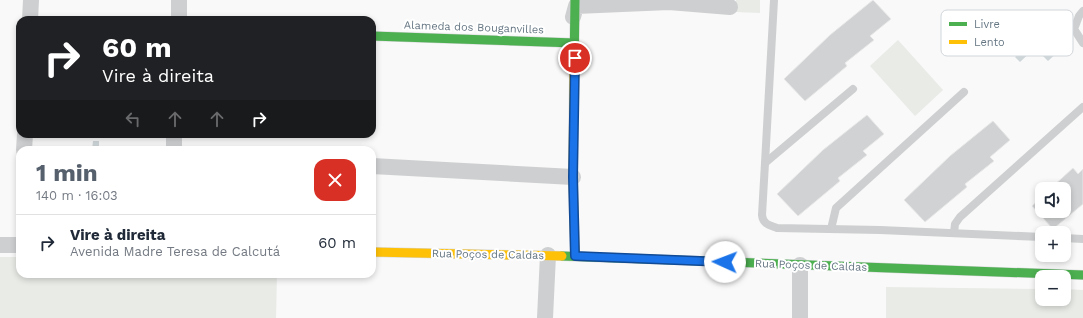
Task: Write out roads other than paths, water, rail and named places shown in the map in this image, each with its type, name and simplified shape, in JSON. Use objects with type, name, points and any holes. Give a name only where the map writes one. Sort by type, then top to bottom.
[{"type":"street","points":[[30,16],[31,0]]},
{"type":"street","points":[[179,0],[179,16]]},
{"type":"street","points":[[571,256],[569,176],[571,42],[576,3],[669,2],[730,7]]},
{"type":"street","name":"Alameda dos Bouganvilles","points":[[376,36],[571,42]]},
{"type":"street","points":[[376,166],[569,176]]},
{"type":"street","points":[[0,245],[16,245]]},
{"type":"street","name":"Rua Poços de Caldas","points":[[376,252],[548,254],[1083,275]]},
{"type":"street","points":[[545,318],[548,254]]},
{"type":"street","points":[[800,265],[800,318]]},
{"type":"lane","points":[[774,0],[762,215],[766,224],[776,228],[1035,237]]},
{"type":"lane","points":[[1083,11],[1079,16],[1074,29],[1083,43]]},
{"type":"lane","points":[[765,162],[853,89]]},
{"type":"lane","points":[[831,229],[836,208],[964,92]]},
{"type":"lane","points":[[954,234],[956,224],[960,217],[1083,107]]},
{"type":"lane","points":[[1071,238],[1083,239]]}]
